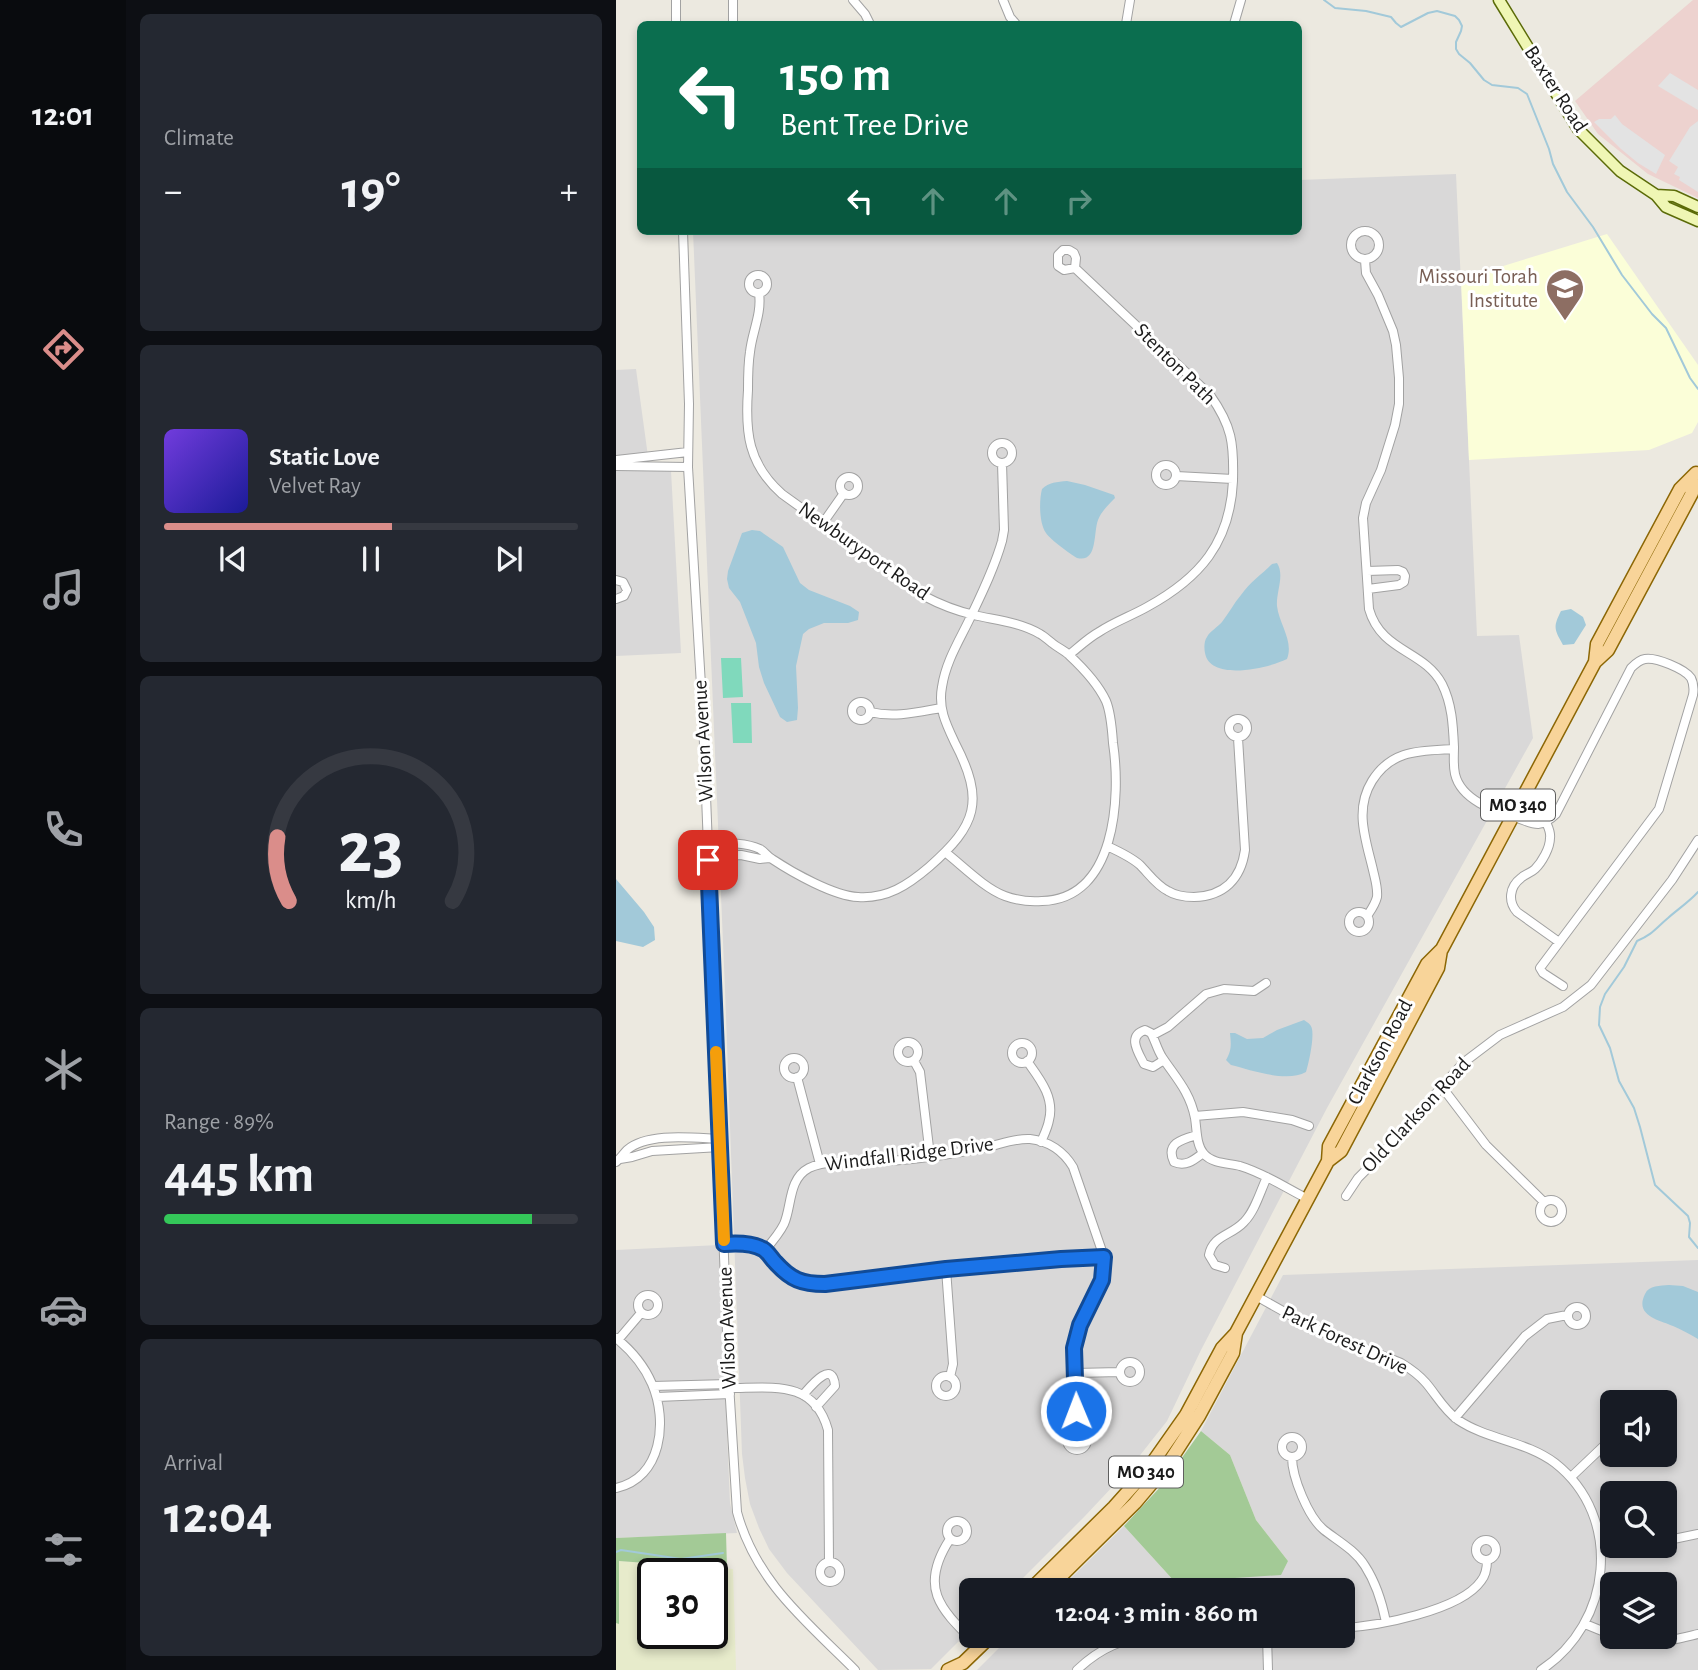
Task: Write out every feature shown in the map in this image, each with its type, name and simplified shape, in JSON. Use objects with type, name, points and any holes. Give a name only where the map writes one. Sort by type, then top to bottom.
[{"type":"main road","name":"Baxter Road","points":[[1499,0],[1578,129],[1620,171],[1656,195],[1666,208],[1698,221]]},
{"type":"main road","name":"Baxter Road","points":[[1656,195],[1674,196],[1698,207]]},
{"type":"main road","name":"Clarkson Road","points":[[1595,662],[1597,644],[1680,489],[1696,472]]},
{"type":"main road","name":"Clarkson Road","points":[[1042,1578],[1148,1469],[1186,1415],[1222,1348],[1236,1333],[1328,1161],[1329,1146],[1427,964],[1442,948],[1595,662],[1608,650],[1692,493],[1696,472]]},
{"type":"main road","points":[[1652,541],[1654,564]]},
{"type":"main road","name":"Clarkson Road","points":[[1059,1578],[1128,1510],[1168,1464],[1199,1416],[1233,1353],[1236,1333]]},
{"type":"main road","points":[[948,1670],[962,1667],[980,1648]]},
{"type":"street","points":[[676,0],[676,21]]},
{"type":"street","points":[[733,0],[733,21]]},
{"type":"street","points":[[853,0],[868,21]]},
{"type":"street","points":[[1003,0],[1013,21]]},
{"type":"street","points":[[1126,21],[1130,0]]},
{"type":"street","points":[[1235,21],[1241,0]]},
{"type":"street","name":"Wilson Avenue","points":[[683,235],[689,404],[688,467],[702,705],[729,1389],[737,1512],[752,1553],[777,1591],[855,1670]]},
{"type":"street","points":[[1365,260],[1366,273],[1393,331],[1399,378],[1399,404],[1395,425],[1363,518],[1369,609],[1377,629],[1394,645],[1425,665],[1441,682],[1452,717],[1458,784],[1476,802],[1534,824],[1546,822],[1556,814],[1631,668],[1637,662],[1655,659],[1688,675],[1692,681],[1693,695],[1659,809],[1540,968],[1563,986]]},
{"type":"street","name":"Stenton Path","points":[[1069,655],[1096,633],[1168,595],[1209,557],[1229,516],[1234,450],[1223,413],[1210,395],[1075,268]]},
{"type":"street","name":"Newburyport Road","points":[[760,293],[761,304],[750,351],[746,416],[747,432],[756,461],[771,484],[924,596],[972,615],[1002,620],[1039,633],[1069,655],[1106,701],[1115,757],[1116,794],[1112,830],[1100,862],[1084,884],[1066,897],[1045,901],[1017,900],[999,893],[946,852]]},
{"type":"street","points":[[616,463],[688,452]]},
{"type":"street","points":[[616,463],[688,467]]},
{"type":"street","points":[[708,843],[762,850],[770,858],[835,892],[860,897],[881,895],[904,887],[946,852],[968,822],[972,796],[970,774],[944,720],[941,691],[950,658],[999,551],[1004,530],[1002,463]]},
{"type":"street","points":[[1176,476],[1233,479]]},
{"type":"street","points":[[823,523],[844,494]]},
{"type":"street","points":[[1367,571],[1398,570],[1405,576],[1404,582],[1399,585],[1368,589]]},
{"type":"street","points":[[616,580],[623,582],[626,590],[624,596],[616,599]]},
{"type":"street","points":[[870,712],[895,715],[941,708]]},
{"type":"street","points":[[1107,846],[1134,860],[1160,886],[1179,896],[1207,896],[1230,883],[1241,867],[1245,850],[1238,738]]},
{"type":"street","points":[[1367,916],[1377,896],[1362,814],[1365,793],[1377,774],[1393,759],[1412,751],[1454,749]]},
{"type":"street","points":[[1546,822],[1550,832],[1549,845],[1535,869],[1515,883],[1510,898],[1517,912],[1559,942]]},
{"type":"street","name":"Old Clarkson Road","points":[[1346,1196],[1358,1178],[1462,1063],[1486,1044],[1517,1026],[1563,1007],[1591,985],[1672,880],[1698,840]]},
{"type":"street","points":[[708,856],[770,858]]},
{"type":"street","points":[[1153,1035],[1168,1027],[1206,995],[1224,989],[1254,991],[1266,983]]},
{"type":"street","points":[[1164,1060],[1153,1067],[1144,1064],[1135,1042],[1141,1031],[1148,1031],[1153,1035],[1164,1060],[1190,1099],[1198,1142],[1203,1153],[1218,1162],[1267,1177],[1308,1199]]},
{"type":"street","points":[[914,1060],[920,1072],[930,1156]]},
{"type":"street","points":[[1027,1062],[1045,1088],[1048,1098],[1050,1119],[1041,1142],[1054,1147],[1073,1167],[1104,1257],[1102,1280],[1080,1325],[1074,1348],[1076,1430]]},
{"type":"street","points":[[797,1077],[820,1164]]},
{"type":"street","points":[[1442,1087],[1486,1145],[1544,1202]]},
{"type":"street","points":[[1195,1116],[1243,1112],[1293,1120],[1309,1126]]},
{"type":"street","points":[[1198,1135],[1177,1142],[1172,1147],[1171,1156],[1174,1162],[1182,1164],[1203,1153]]},
{"type":"street","points":[[618,1161],[628,1149],[652,1139],[683,1137],[720,1143]]},
{"type":"street","name":"Windfall Ridge Drive","points":[[765,1250],[785,1223],[792,1192],[799,1177],[820,1164],[930,1156],[984,1148],[1012,1140],[1041,1142]]},
{"type":"street","points":[[1225,1268],[1215,1265],[1209,1255],[1210,1249],[1215,1241],[1236,1229],[1249,1217],[1267,1177]]},
{"type":"street","points":[[724,1244],[752,1245],[765,1250],[784,1272],[802,1282],[812,1284],[946,1269],[1104,1257]]},
{"type":"street","points":[[946,1269],[953,1364],[950,1377]]},
{"type":"street","name":"Park Forest Drive","points":[[1256,1296],[1315,1329],[1401,1363],[1414,1371],[1455,1418],[1471,1428],[1539,1453],[1578,1485],[1592,1513],[1600,1547]]},
{"type":"street","points":[[616,1488],[642,1474],[659,1445],[657,1398],[653,1386],[634,1353],[617,1339],[641,1313]]},
{"type":"street","points":[[1455,1418],[1525,1336],[1547,1319],[1567,1315]]},
{"type":"street","points":[[1075,1373],[1120,1372]]},
{"type":"street","points":[[803,1395],[821,1376],[827,1374],[833,1377],[833,1390],[816,1407]]},
{"type":"street","points":[[653,1386],[781,1388],[803,1395],[816,1407],[825,1419],[828,1430],[829,1562]]},
{"type":"street","points":[[657,1398],[729,1389]]},
{"type":"street","points":[[1571,1477],[1600,1449]]},
{"type":"street","points":[[1292,1457],[1293,1474],[1314,1520],[1350,1549],[1364,1565],[1380,1598],[1386,1622]]},
{"type":"street","points":[[1677,1539],[1698,1535]]},
{"type":"street","points":[[950,1539],[937,1564],[935,1586],[946,1614],[959,1627]]},
{"type":"street","name":"Park Forest Drive","points":[[1541,1670],[1564,1652],[1585,1624],[1599,1587],[1601,1558]]},
{"type":"street","points":[[1355,1627],[1373,1625],[1433,1609],[1468,1594],[1482,1581],[1488,1560]]},
{"type":"street","points":[[1585,1624],[1600,1630]]},
{"type":"street","points":[[1677,1639],[1698,1634]]},
{"type":"street","points":[[1077,1670],[1105,1648]]},
{"type":"street","points":[[1267,1648],[1268,1670]]},
{"type":"shaded area","points":[[1693,0],[1698,0],[1698,198],[1648,174],[1598,134],[1575,101]]},
{"type":"shaded area","points":[[1670,73],[1698,90],[1698,110],[1658,86]]},
{"type":"shaded area","points":[[1615,115],[1622,124],[1665,155],[1656,174],[1621,149],[1594,122],[1611,119]]},
{"type":"shaded area","points":[[1698,121],[1698,192],[1679,180],[1680,177],[1674,174],[1678,167],[1669,161],[1690,127]]},
{"type":"shaded area","points":[[1456,174],[1477,636],[1519,635],[1533,738],[1327,1108],[1167,1421],[1130,1468],[1023,1578],[959,1578],[959,1641],[931,1669],[878,1670],[787,1573],[769,1549],[750,1504],[745,1478],[693,235],[1302,235],[1302,180]]},
{"type":"shaded area","name":"Missouri Torah Institute","points":[[1607,234],[1698,365],[1698,422],[1692,433],[1649,450],[1469,460],[1461,279]]},
{"type":"shaded area","points":[[636,369],[650,471],[671,471],[681,653],[616,656],[616,370]]},
{"type":"shaded area","points":[[719,1245],[730,1503],[737,1533],[616,1538],[616,1250]]},
{"type":"shaded area","points":[[1698,1260],[1698,1670],[977,1670],[999,1648],[1355,1648],[1355,1578],[1197,1578],[1288,1561],[1256,1520],[1230,1455],[1201,1431],[1283,1275]]},
{"type":"shaded area","points":[[1201,1431],[1230,1455],[1256,1520],[1288,1561],[1281,1575],[1171,1578],[1124,1526],[1164,1483]]},
{"type":"shaded area","points":[[1124,1526],[1171,1578],[1071,1578]]},
{"type":"shaded area","points":[[726,1533],[727,1558],[637,1558],[637,1562],[619,1561],[619,1624],[616,1623],[616,1538]]},
{"type":"shaded area","points":[[619,1561],[637,1562],[637,1649],[728,1649],[728,1569],[733,1569],[736,1670],[616,1670],[616,1623],[619,1623]]},
{"type":"green space","points":[[721,658],[741,658],[743,697],[723,698]]},
{"type":"green space","points":[[731,703],[751,703],[752,743],[733,743]]},
{"type":"water","points":[[1067,481],[1114,495],[1115,498],[1099,517],[1092,552],[1084,558],[1077,558],[1056,543],[1046,533],[1042,524],[1042,489],[1050,484]]},
{"type":"water","points":[[760,531],[783,547],[800,583],[809,590],[859,612],[858,620],[848,623],[824,623],[803,634],[796,666],[797,720],[787,722],[780,717],[764,683],[756,643],[740,602],[729,588],[728,571],[742,533]]},
{"type":"water","points":[[1277,563],[1280,578],[1277,606],[1289,646],[1287,659],[1267,666],[1241,670],[1228,670],[1209,662],[1204,645],[1210,633],[1222,622],[1248,586],[1272,564]]},
{"type":"water","points":[[1571,609],[1583,617],[1586,625],[1574,644],[1563,645],[1556,625],[1561,611]]},
{"type":"water","points":[[616,879],[654,927],[655,940],[643,947],[616,941]]},
{"type":"water","points":[[1304,1020],[1311,1026],[1312,1033],[1306,1072],[1279,1076],[1231,1065],[1226,1060],[1231,1047],[1230,1033],[1247,1039],[1263,1038]]},
{"type":"water","points":[[1669,1285],[1683,1286],[1698,1292],[1698,1339],[1650,1316],[1643,1307],[1645,1294],[1649,1289]]},
{"type":"waterway","points":[[1324,0],[1335,8],[1391,17],[1401,27],[1437,11],[1455,16],[1459,20],[1462,26],[1456,42],[1459,54],[1492,85],[1518,88],[1527,94],[1553,164],[1567,192],[1593,227],[1622,275],[1666,328],[1698,389]]},
{"type":"waterway","points":[[1698,892],[1654,931],[1637,941],[1624,967],[1605,994],[1600,1007],[1599,1025],[1610,1048],[1619,1081],[1634,1108],[1655,1185],[1688,1216],[1689,1237],[1698,1248]]},
{"type":"waterway","points":[[616,1552],[621,1550],[681,1559],[723,1553]]},
{"type":"slow traffic","points":[[716,1052],[724,1240]]},
{"type":"place","name":"Missouri Torah Institute","points":[[1565,322]]},
{"type":"route","points":[[708,860],[724,1244],[752,1245],[765,1250],[784,1272],[802,1282],[812,1284],[946,1269],[1104,1257],[1102,1280],[1080,1325],[1074,1348],[1076,1411]]}]
